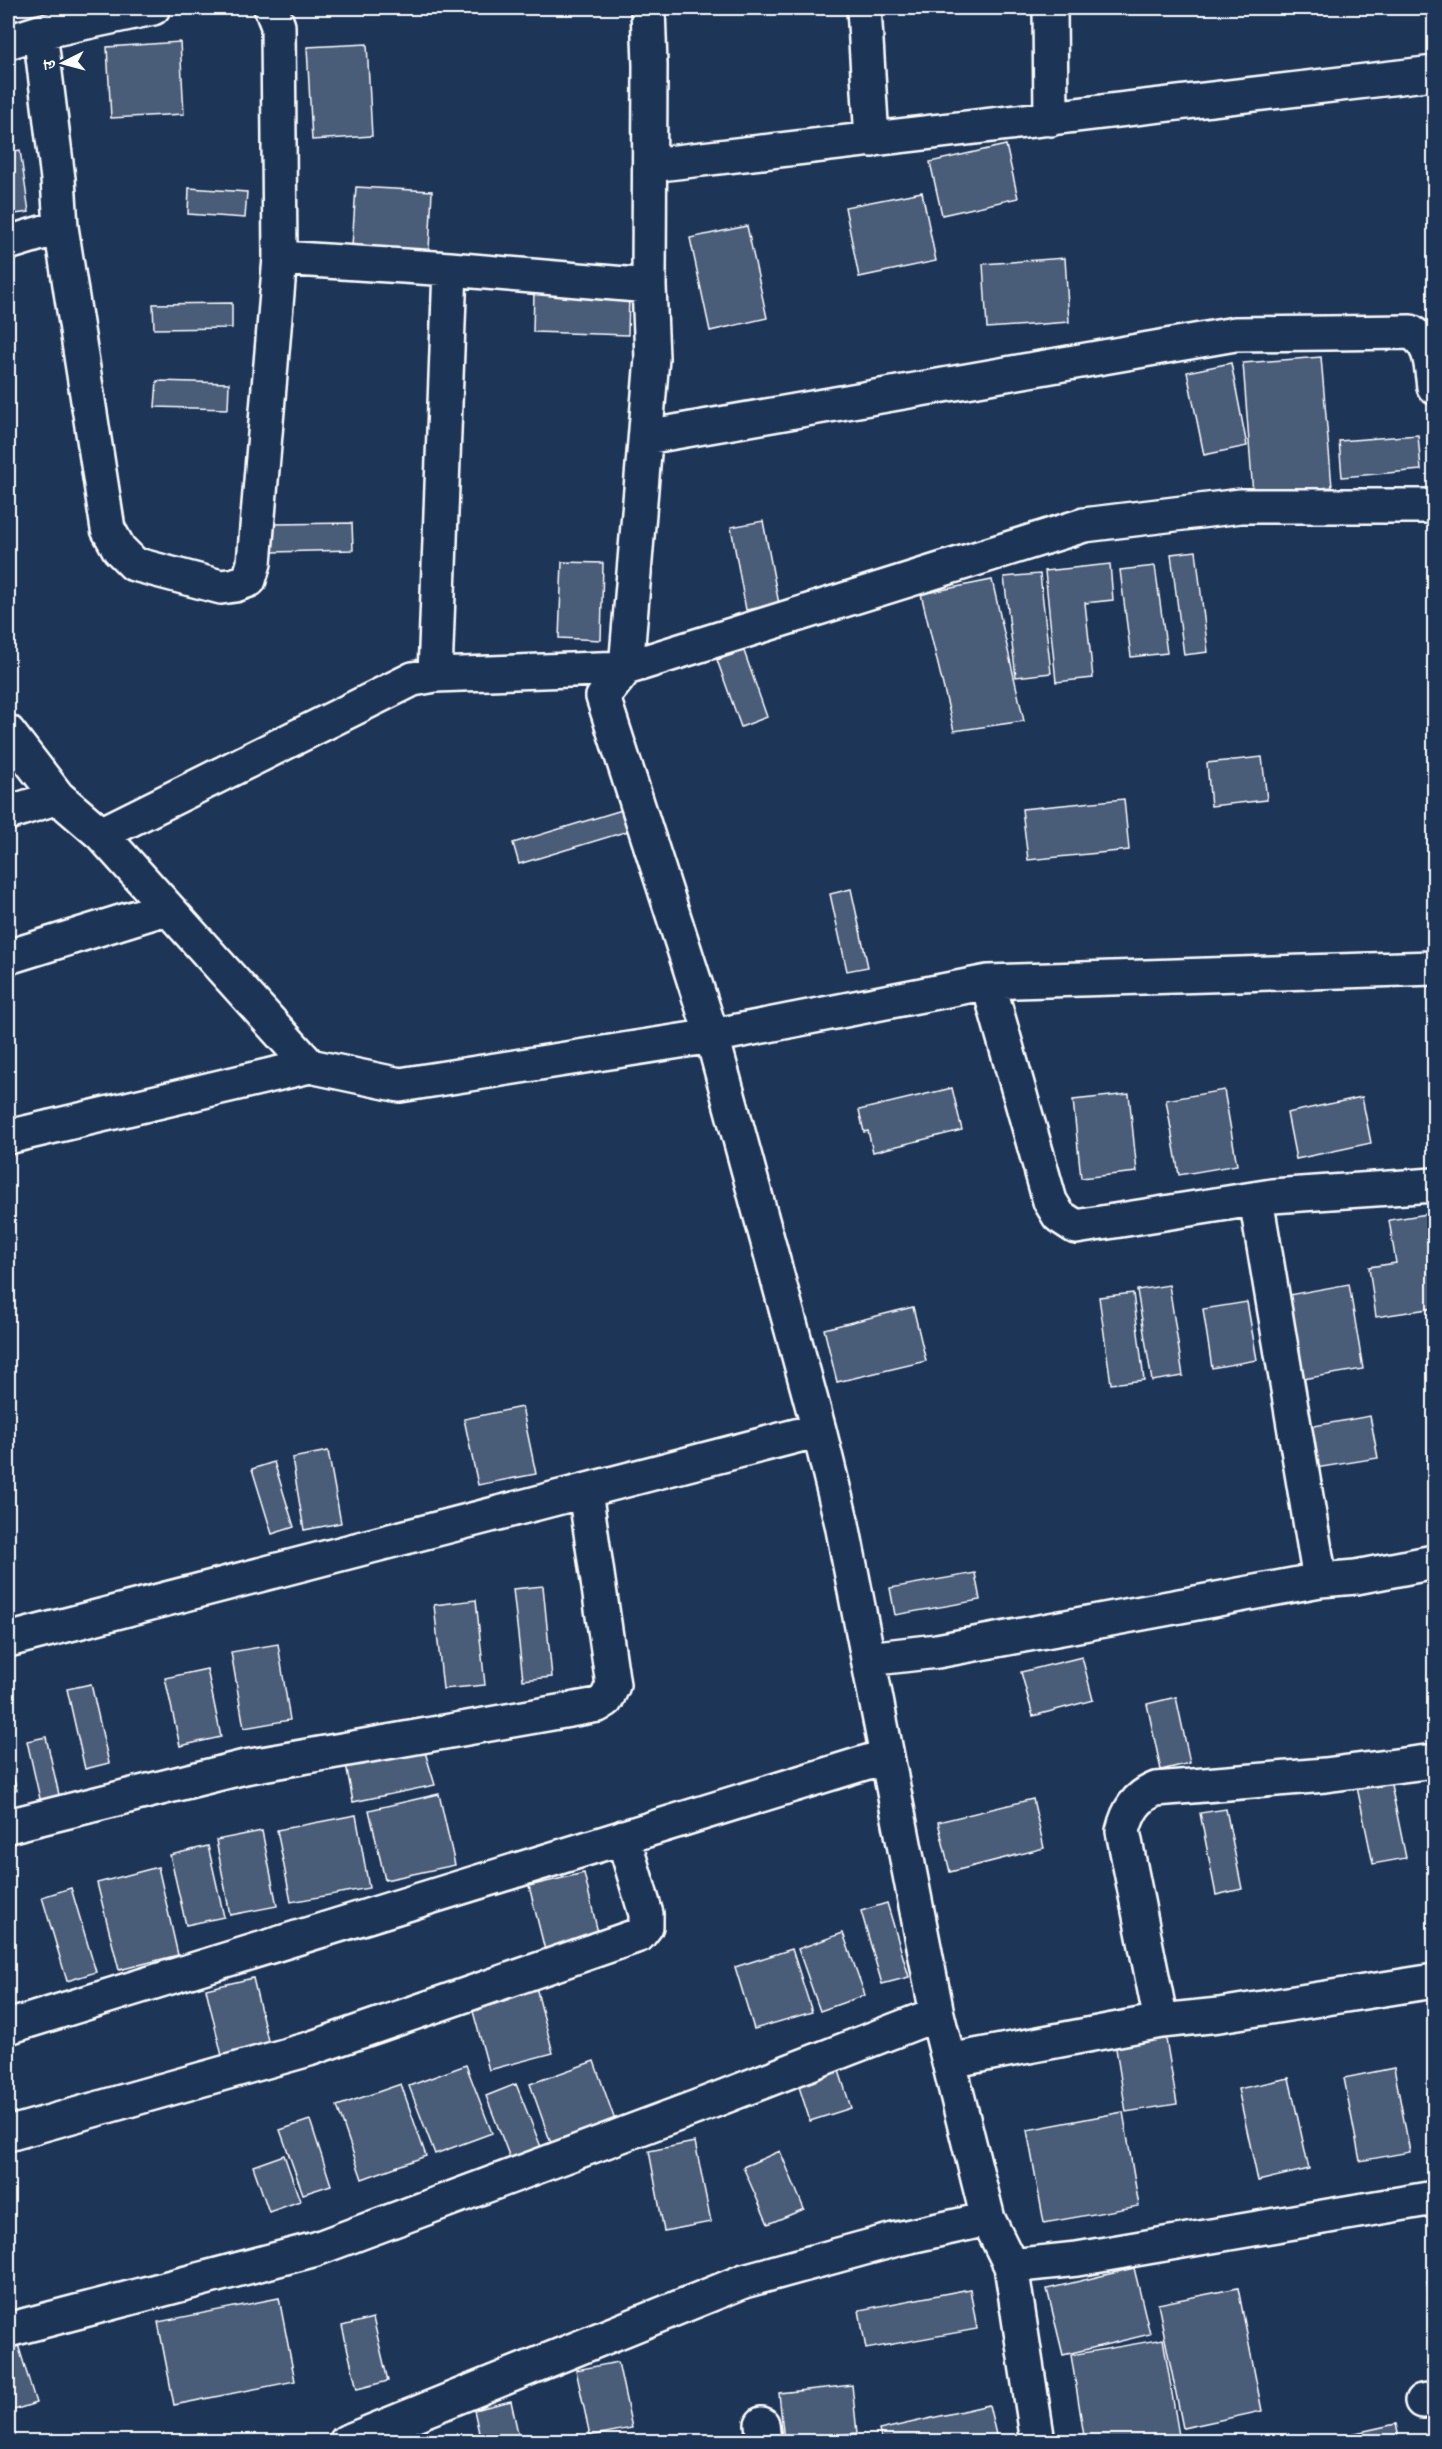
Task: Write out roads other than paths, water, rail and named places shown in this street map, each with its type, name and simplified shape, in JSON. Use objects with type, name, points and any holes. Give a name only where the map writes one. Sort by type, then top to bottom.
[{"type":"street","points":[[8,42],[40,32],[144,8]]},
{"type":"street","points":[[40,32],[58,179],[61,227],[108,529],[118,549],[134,564],[221,587],[249,580],[254,563],[280,258],[278,26],[271,8]]},
{"type":"street","points":[[648,8],[651,165],[649,286],[652,358],[626,668],[603,697],[712,1036],[819,1430],[842,1524],[937,2014],[988,2219],[1011,2266],[1038,2442]]},
{"type":"street","points":[[864,8],[872,140]]},
{"type":"street","points":[[1050,8],[1051,119]]},
{"type":"street","points":[[651,165],[1434,73]]},
{"type":"street","points":[[8,243],[61,227]]},
{"type":"street","points":[[280,258],[450,269],[649,286]]},
{"type":"street","points":[[435,675],[450,269]]},
{"type":"street","points":[[645,437],[1235,334],[1412,332],[1420,337],[1428,347],[1434,387]]},
{"type":"street","points":[[101,834],[413,679],[435,675],[626,668],[1084,525],[1241,506],[1434,506]]},
{"type":"street","points":[[8,732],[58,797],[101,834],[310,1066]]},
{"type":"street","points":[[8,813],[58,797]]},
{"type":"street","points":[[8,957],[166,908]]},
{"type":"street","points":[[8,1137],[310,1066],[400,1085],[712,1036],[988,982],[1434,968]]},
{"type":"street","points":[[988,982],[1050,1201],[1059,1216],[1076,1227],[1256,1198],[1434,1185]]},
{"type":"street","points":[[1256,1198],[1320,1580]]},
{"type":"street","points":[[8,1640],[819,1430]]},
{"type":"street","points":[[8,1826],[245,1767],[598,1705],[606,1700],[613,1685],[585,1491]]},
{"type":"street","points":[[867,1659],[937,1651],[1320,1580],[1356,1577],[1434,1562]]},
{"type":"street","points":[[8,2027],[887,1756]]},
{"type":"street","points":[[1161,2021],[1123,1831],[1127,1815],[1140,1798],[1156,1789],[1325,1775],[1434,1761]]},
{"type":"street","points":[[8,2134],[309,2049],[639,1935],[646,1926],[646,1914],[623,1837]]},
{"type":"street","points":[[949,2061],[1161,2021],[1219,2015],[1434,1981]]},
{"type":"street","points":[[8,2330],[316,2249],[705,2104],[937,2014]]},
{"type":"street","points":[[1011,2266],[1077,2259],[1434,2198]]},
{"type":"street","points":[[346,2442],[744,2281],[897,2239],[988,2219]]}]
